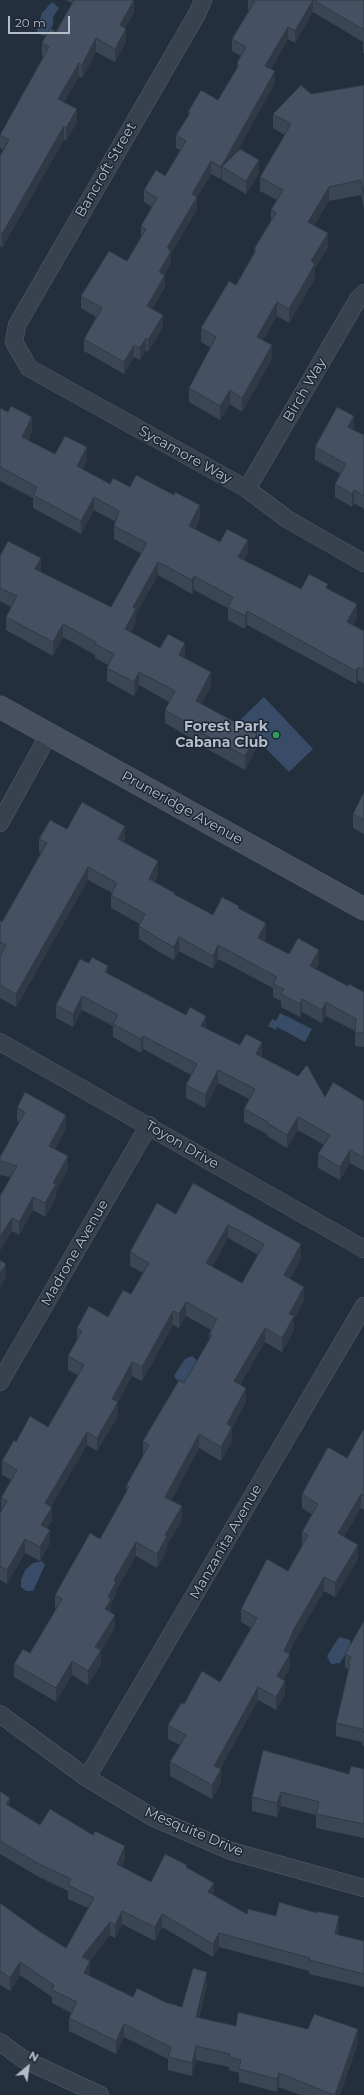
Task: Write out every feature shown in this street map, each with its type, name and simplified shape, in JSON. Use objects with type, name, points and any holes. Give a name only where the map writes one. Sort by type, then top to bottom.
[{"type":"main road","name":"Pruneridge Avenue","points":[[0,707],[364,909]]},
{"type":"street","name":"Bancroft Street","points":[[14,342],[17,325],[197,14],[203,0]]},
{"type":"street","name":"Birch Way","points":[[247,490],[358,300],[364,293]]},
{"type":"street","name":"Sycamore Way","points":[[14,342],[29,368],[247,490],[287,519],[364,563]]},
{"type":"street","points":[[0,823],[49,734]]},
{"type":"street","name":"Toyon Drive","points":[[0,1042],[364,1248]]},
{"type":"street","name":"Madrone Avenue","points":[[0,1382],[149,1126]]},
{"type":"street","name":"Manzanita Avenue","points":[[87,1778],[364,1306]]},
{"type":"street","name":"Mesquite Drive","points":[[0,1714],[87,1778],[154,1818],[231,1851],[364,1888]]},
{"type":"street","points":[[0,2042],[23,2058],[100,2095]]},
{"type":"water","points":[[52,2],[59,8],[53,17],[53,25],[50,29],[51,33],[43,36],[37,32],[38,25],[42,13]]},
{"type":"water","name":"Forest Park Cabana Club","points":[[264,697],[313,749],[289,772],[239,721]]},
{"type":"water","points":[[280,1013],[312,1029],[305,1042],[277,1027],[276,1030],[268,1026],[272,1019],[276,1021]]},
{"type":"water","points":[[192,1356],[200,1363],[181,1385],[174,1376],[185,1359]]},
{"type":"water","points":[[42,1561],[45,1565],[33,1591],[26,1591],[21,1587],[21,1580],[25,1570],[33,1563]]},
{"type":"water","points":[[339,1637],[350,1640],[350,1647],[340,1663],[331,1664],[327,1656]]},
{"type":"building","points":[[74,0],[134,0],[120,25],[126,29],[115,49],[96,38],[82,65],[79,63],[58,99],[77,109],[66,128],[64,126],[2,234],[0,233],[0,156],[9,140],[0,135],[49,47],[42,43],[50,28],[56,32]]},
{"type":"building","points":[[252,0],[313,0],[295,31],[288,27],[265,66],[275,71],[221,167],[211,161],[192,194],[197,197],[167,248],[171,251],[159,272],[165,275],[147,306],[163,315],[148,340],[146,338],[140,348],[134,345],[124,362],[84,339],[102,308],[81,296],[109,251],[127,261],[146,229],[141,226],[157,198],[144,190],[156,170],[165,176],[186,141],[176,135],[190,113],[188,112],[201,90],[218,100],[239,65],[237,63],[246,47],[232,39],[255,1]]},
{"type":"building","points":[[313,0],[364,0],[364,30]]},
{"type":"building","points":[[301,85],[311,94],[364,85],[364,195],[361,180],[329,187],[308,222],[328,233],[311,261],[315,264],[289,309],[277,302],[257,337],[272,345],[242,398],[230,390],[220,406],[189,388],[216,337],[201,328],[229,281],[236,285],[256,250],[254,249],[276,213],[271,210],[283,190],[260,177],[291,124],[273,114]]},
{"type":"building","points":[[240,149],[259,160],[246,181],[222,167]]},
{"type":"building","points":[[11,406],[32,417],[22,437],[55,454],[65,436],[87,447],[77,466],[110,484],[113,478],[130,487],[136,475],[174,495],[175,492],[200,505],[189,526],[220,542],[227,529],[248,540],[238,557],[301,589],[309,574],[328,584],[326,588],[357,604],[347,622],[364,631],[364,670],[358,667],[356,671],[247,611],[245,616],[228,607],[233,597],[194,576],[192,580],[158,562],[133,607],[136,609],[125,629],[160,648],[168,634],[185,643],[179,655],[211,672],[196,701],[257,734],[245,756],[194,729],[195,727],[165,710],[175,691],[139,672],[134,682],[107,668],[114,654],[95,644],[96,642],[63,624],[53,642],[6,617],[17,596],[0,588],[0,556],[8,541],[41,558],[35,569],[111,607],[147,543],[114,526],[119,511],[94,497],[81,521],[33,495],[37,487],[0,467],[0,408],[8,412]]},
{"type":"building","points":[[337,407],[354,416],[348,427],[364,435],[364,496],[354,490],[352,494],[335,484],[346,464],[315,447]]},
{"type":"building","points":[[364,792],[364,820],[353,814]]},
{"type":"building","points":[[82,802],[125,826],[118,839],[158,861],[149,879],[213,915],[222,897],[239,906],[238,908],[266,923],[258,938],[289,954],[298,938],[319,950],[310,966],[348,986],[349,984],[364,992],[364,1033],[355,1033],[356,1019],[326,1002],[322,1010],[302,999],[300,1004],[281,994],[284,989],[273,984],[277,977],[218,945],[213,956],[179,937],[174,947],[159,939],[139,926],[145,914],[111,895],[117,883],[88,867],[16,994],[0,985],[0,957],[6,945],[0,942],[0,921],[2,922],[47,843],[39,839],[50,820],[67,829]]},
{"type":"building","points":[[92,957],[108,966],[105,972],[186,1015],[190,1007],[206,1016],[201,1026],[240,1045],[246,1034],[262,1042],[256,1054],[298,1076],[307,1065],[325,1097],[333,1082],[364,1101],[364,1158],[350,1150],[340,1167],[318,1154],[330,1135],[298,1117],[287,1135],[267,1123],[268,1122],[244,1109],[255,1089],[218,1070],[205,1095],[186,1085],[197,1064],[143,1036],[141,1039],[113,1024],[118,1015],[82,996],[73,1014],[56,1005],[80,959],[89,963]]},
{"type":"building","points":[[25,1092],[66,1115],[49,1146],[68,1156],[53,1183],[56,1184],[45,1203],[33,1197],[19,1222],[12,1218],[0,1237],[0,1196],[17,1166],[0,1161],[0,1157],[25,1112],[17,1108]]},
{"type":"building","points":[[193,1183],[301,1244],[284,1275],[304,1287],[289,1314],[294,1316],[282,1338],[265,1328],[234,1381],[246,1388],[227,1424],[232,1427],[221,1447],[199,1434],[165,1497],[182,1506],[165,1535],[167,1536],[157,1554],[136,1542],[114,1580],[116,1582],[108,1597],[111,1599],[105,1609],[115,1615],[95,1647],[101,1650],[88,1671],[72,1661],[56,1688],[14,1664],[23,1649],[30,1653],[62,1599],[55,1595],[90,1533],[100,1539],[129,1487],[126,1486],[149,1445],[143,1441],[179,1380],[184,1383],[212,1335],[209,1334],[217,1319],[186,1302],[179,1314],[173,1311],[142,1367],[132,1362],[112,1399],[118,1402],[97,1438],[87,1432],[45,1503],[52,1507],[41,1525],[50,1530],[40,1547],[25,1539],[7,1570],[0,1566],[0,1513],[7,1501],[1,1498],[17,1470],[2,1461],[14,1440],[16,1442],[30,1416],[48,1427],[84,1365],[68,1356],[82,1331],[77,1328],[89,1306],[108,1317],[123,1290],[131,1294],[149,1263],[130,1252],[157,1203],[176,1214]],"holes":[[[228,1225],[264,1244],[242,1283],[206,1263]]]},
{"type":"building","points":[[0,1260],[6,1264],[0,1274]]},
{"type":"building","points":[[363,1430],[364,1496],[361,1494],[338,1533],[358,1545],[335,1583],[324,1577],[294,1629],[284,1651],[290,1654],[277,1676],[285,1681],[276,1697],[258,1687],[214,1766],[221,1769],[212,1785],[170,1762],[186,1735],[168,1725],[181,1703],[184,1704],[202,1671],[220,1682],[257,1618],[241,1609],[267,1559],[288,1571],[308,1535],[302,1532],[318,1504],[302,1494],[328,1447],[347,1458]]},
{"type":"building","points":[[364,1621],[364,1732],[362,1732],[362,1729],[336,1723],[350,1664],[348,1663],[351,1657],[345,1654]]},
{"type":"building","points":[[263,1750],[349,1774],[351,1766],[364,1769],[364,1824],[316,1814],[319,1802],[281,1792],[277,1803],[252,1797]]},
{"type":"building","points":[[0,1791],[10,1798],[6,1804],[40,1825],[50,1809],[93,1835],[95,1831],[125,1846],[117,1864],[151,1882],[165,1854],[187,1865],[186,1867],[214,1883],[208,1892],[247,1914],[248,1909],[276,1916],[279,1902],[317,1913],[317,1911],[339,1916],[335,1934],[364,1941],[364,1974],[309,1960],[310,1958],[219,1933],[213,1944],[162,1914],[155,1927],[122,1911],[115,1925],[110,1922],[82,1957],[90,1961],[84,1973],[133,1997],[137,1988],[165,2002],[182,2007],[193,1968],[207,1972],[196,2017],[236,2026],[238,2012],[308,2029],[314,2014],[358,2029],[335,2095],[279,2073],[277,2079],[239,2069],[241,2060],[229,2057],[230,2054],[196,2046],[192,2063],[168,2057],[171,2047],[124,2024],[116,2041],[69,2018],[77,2002],[52,1990],[54,1985],[20,1962],[10,1978],[0,1971],[0,1903],[66,1948],[94,1898],[68,1885],[71,1879],[39,1864],[0,1841]]},
{"type":"place","name":"Forest Park Cabana Club","points":[[276,735]]}]
